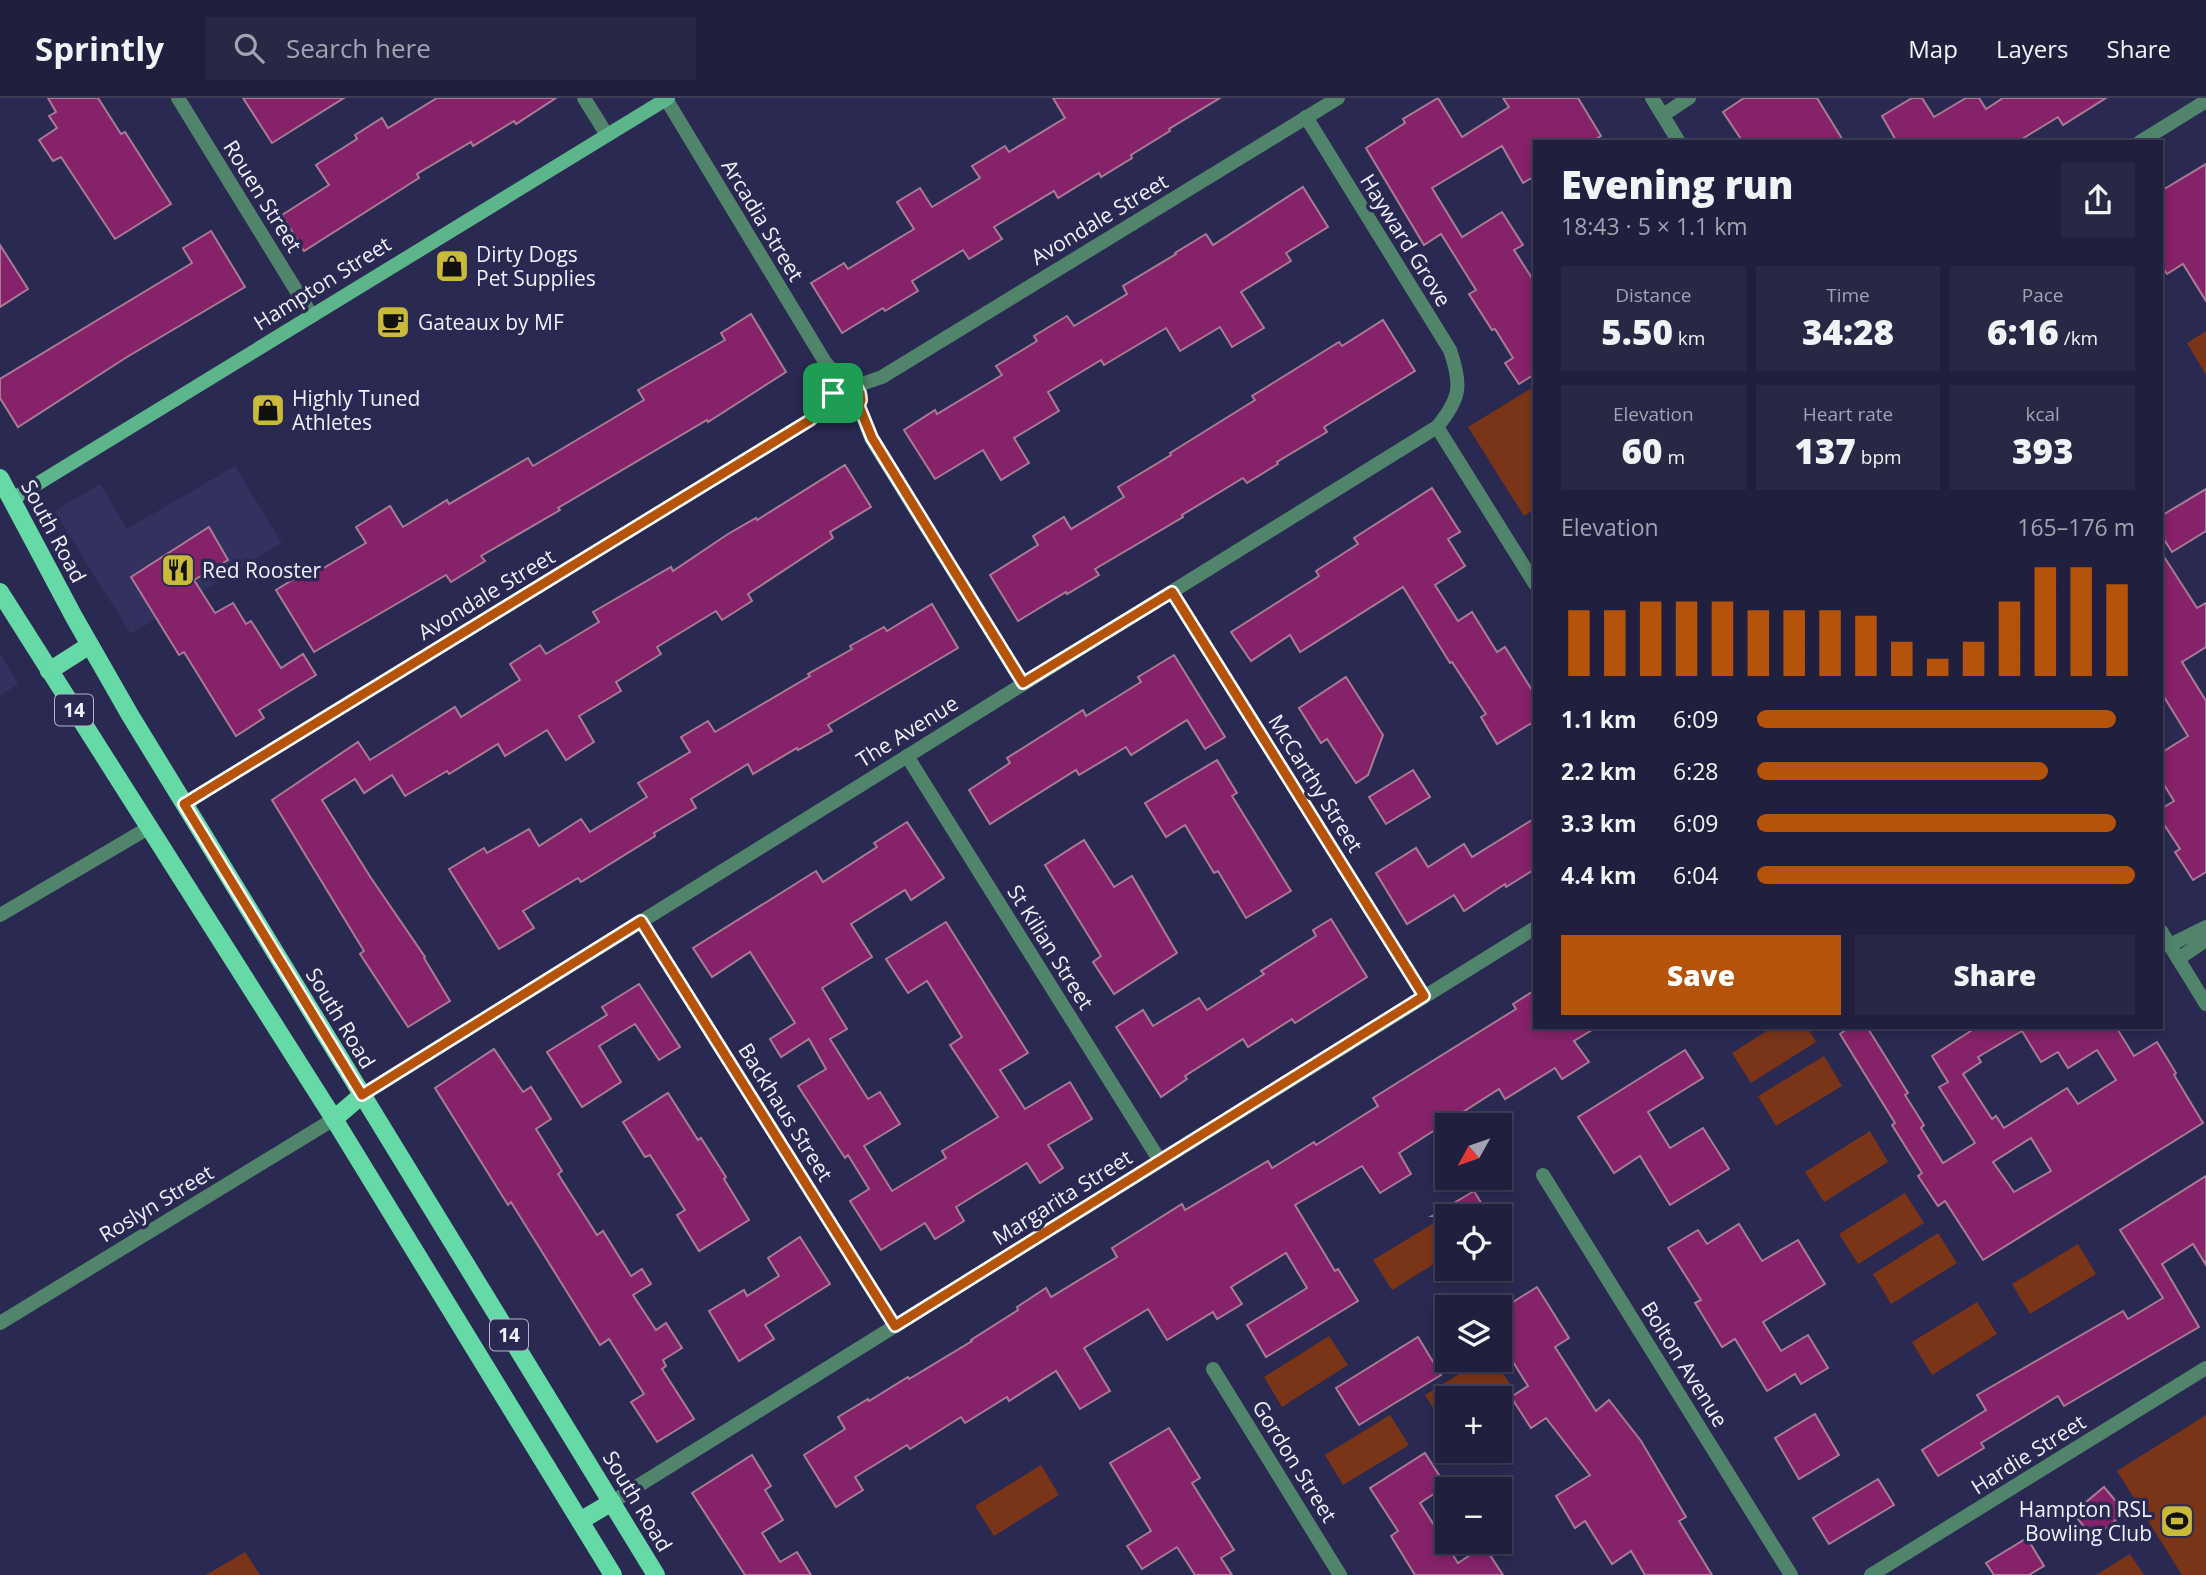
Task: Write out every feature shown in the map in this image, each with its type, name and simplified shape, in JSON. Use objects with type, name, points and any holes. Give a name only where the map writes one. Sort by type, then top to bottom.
[{"type":"main road","name":"Hampton Street","points":[[6,503],[667,99]]},
{"type":"main road","name":"South Road","points":[[0,478],[6,503],[184,804],[656,1575]]},
{"type":"main road","name":"14","points":[[0,592],[334,1119],[613,1575]]},
{"type":"main road","points":[[49,671],[90,645]]},
{"type":"main road","points":[[334,1119],[362,1095]]},
{"type":"main road","points":[[580,1521],[612,1502]]},
{"type":"street","name":"Rouen Street","points":[[178,98],[312,316]]},
{"type":"street","points":[[584,98],[607,135]]},
{"type":"street","name":"Avondale Street","points":[[184,804],[1338,98]]},
{"type":"street","points":[[1652,98],[1678,140]]},
{"type":"street","points":[[1663,115],[1689,98]]},
{"type":"street","name":"Arcadia Street","points":[[667,99],[1023,683]]},
{"type":"street","points":[[2143,140],[2206,101]]},
{"type":"street","name":"Hayward Grove","points":[[1306,117],[1450,350],[1457,370],[1458,389]]},
{"type":"street","name":"The Avenue","points":[[362,1095],[1437,427],[1452,409],[1458,389]]},
{"type":"street","points":[[1437,427],[1533,581]]},
{"type":"street","name":"McCarthy Street","points":[[1172,592],[1424,996]]},
{"type":"street","name":"St Kilian Street","points":[[907,756],[1160,1161]]},
{"type":"street","points":[[0,915],[149,827]]},
{"type":"street","name":"Backhaus Street","points":[[641,921],[895,1326]]},
{"type":"street","points":[[2170,945],[2206,927]]},
{"type":"street","name":"Margarita Street","points":[[612,1502],[1533,929]]},
{"type":"street","points":[[2163,934],[2206,1004]]},
{"type":"street","points":[[2178,959],[2206,940]]},
{"type":"street","name":"Roslyn Street","points":[[0,1323],[334,1119]]},
{"type":"street","name":"Bolton Avenue","points":[[1543,1175],[1790,1575]]},
{"type":"street","name":"Hardie Street","points":[[1871,1575],[2206,1368]]},
{"type":"street","name":"Gordon Street","points":[[1213,1369],[1340,1575]]},
{"type":"shaded area","points":[[2206,331],[2206,375],[2187,343]]},
{"type":"shaded area","points":[[1533,387],[1533,510],[1524,516],[1468,427]]},
{"type":"shaded area","points":[[235,466],[282,543],[131,634],[54,511],[100,484],[127,529]]},
{"type":"shaded area","points":[[0,653],[18,684],[0,696]]},
{"type":"shaded area","points":[[1770,1029],[1808,1029],[1816,1042],[1751,1083],[1732,1053]]},
{"type":"shaded area","points":[[1824,1056],[1842,1086],[1776,1126],[1758,1096]]},
{"type":"shaded area","points":[[1870,1131],[1888,1162],[1824,1202],[1805,1172]]},
{"type":"shaded area","points":[[1905,1193],[1924,1223],[1858,1264],[1839,1234]]},
{"type":"shaded area","points":[[1435,1222],[1435,1263],[1392,1290],[1373,1260]]},
{"type":"shaded area","points":[[1938,1233],[1957,1263],[1891,1304],[1873,1274]]},
{"type":"shaded area","points":[[2078,1244],[2096,1274],[2030,1314],[2012,1284]]},
{"type":"shaded area","points":[[1977,1302],[1997,1334],[1932,1375],[1912,1342]]},
{"type":"shaded area","points":[[1329,1336],[1348,1365],[1282,1407],[1264,1377]]},
{"type":"shaded area","points":[[1462,1372],[1502,1372],[1510,1384],[1507,1386],[1440,1386]]},
{"type":"shaded area","points":[[1435,1389],[1435,1411],[1425,1395]]},
{"type":"shaded area","points":[[1390,1415],[1409,1445],[1343,1485],[1325,1455]]},
{"type":"shaded area","name":"Hampton RSL Bowling Club","points":[[2206,1415],[2206,1575],[2182,1575],[2117,1471]]},
{"type":"shaded area","points":[[1041,1465],[1059,1495],[994,1536],[975,1506]]},
{"type":"shaded area","points":[[245,1552],[260,1575],[206,1575]]},
{"type":"shaded area","points":[[2130,1554],[2144,1575],[2096,1575]]},
{"type":"building","points":[[48,98],[98,98],[121,134],[125,132],[171,204],[115,239],[61,157],[53,161],[39,140],[57,128],[49,116],[56,112]]},
{"type":"building","points":[[243,98],[344,98],[272,143]]},
{"type":"building","points":[[437,98],[556,98],[516,124],[514,121],[473,146],[471,142],[417,174],[419,178],[304,251],[282,215],[329,185],[316,165],[357,139],[355,135],[382,118],[388,128]]},
{"type":"building","points":[[1053,98],[1220,98],[1169,129],[1170,131],[1131,155],[1132,158],[1101,177],[1099,173],[1058,198],[1054,191],[994,227],[1002,239],[969,259],[963,250],[912,281],[918,291],[842,333],[811,283],[844,263],[848,269],[914,229],[897,202],[920,188],[932,207],[980,178],[972,166],[1005,146],[1009,152],[1065,118]]},
{"type":"building","points":[[1438,98],[1462,137],[1509,107],[1503,98],[1578,98],[1601,136],[1594,140],[1533,140],[1533,177],[1523,183],[1502,146],[1432,188],[1462,237],[1502,212],[1523,245],[1514,250],[1533,280],[1533,375],[1519,384],[1505,363],[1513,358],[1469,294],[1476,290],[1441,234],[1424,245],[1366,148],[1405,123],[1403,119]]},
{"type":"building","points":[[1744,98],[1817,98],[1843,140],[1742,140],[1723,112]]},
{"type":"building","points":[[1912,98],[1922,98],[1934,117],[1966,98],[1979,98],[1986,109],[2003,98],[2106,98],[2063,125],[2058,117],[2020,140],[1896,140],[1882,116]]},
{"type":"building","points":[[2206,164],[2206,301],[2183,264],[2167,274],[2163,268],[2163,190]]},
{"type":"building","points":[[1303,187],[1328,227],[1286,253],[1291,261],[1241,292],[1264,328],[1232,347],[1220,327],[1180,351],[1166,328],[1104,365],[1101,360],[1048,392],[1059,411],[1014,438],[1029,463],[1001,480],[983,450],[935,479],[904,430],[935,410],[937,414],[1002,375],[996,366],[1037,341],[1034,336],[1067,316],[1074,326],[1127,294],[1123,286],[1206,234],[1213,245]]},
{"type":"building","points":[[211,231],[245,287],[127,357],[18,427],[0,398],[0,379],[192,263],[183,248]]},
{"type":"building","points":[[0,245],[28,289],[0,307]]},
{"type":"building","points":[[751,314],[786,372],[708,422],[707,420],[481,556],[485,561],[451,582],[446,575],[314,652],[276,590],[307,571],[310,576],[366,543],[356,527],[390,506],[403,527],[447,500],[449,504],[528,458],[533,466],[644,400],[638,390],[725,340],[721,333]]},
{"type":"building","points":[[1383,320],[1415,371],[1324,427],[1327,432],[1277,462],[1278,464],[1247,483],[1243,478],[1095,569],[1099,575],[1018,621],[990,575],[1038,545],[1033,536],[1064,517],[1071,529],[1124,497],[1118,487],[1255,400],[1252,396],[1339,342],[1342,346]]},
{"type":"building","points":[[845,465],[871,507],[830,532],[833,538],[748,594],[752,601],[722,620],[716,611],[657,647],[661,654],[616,682],[621,691],[579,716],[594,742],[566,760],[547,730],[505,756],[498,744],[449,774],[447,771],[405,796],[392,775],[364,793],[355,779],[322,800],[425,957],[450,1001],[408,1027],[360,954],[364,951],[272,800],[358,742],[370,760],[455,707],[461,717],[520,680],[510,664],[540,645],[546,654],[599,622],[593,612],[671,567],[673,571],[728,534],[756,518],[757,520]]},
{"type":"building","points":[[1432,488],[1460,532],[1448,539],[1465,566],[1435,585],[1458,621],[1472,612],[1497,652],[1505,647],[1533,692],[1533,722],[1497,744],[1481,717],[1486,714],[1452,662],[1450,663],[1403,587],[1300,652],[1290,635],[1251,661],[1231,632],[1319,576],[1316,571],[1358,544],[1354,538]]},
{"type":"building","points":[[2206,489],[2206,531],[2172,552],[2163,538],[2163,515]]},
{"type":"building","points":[[209,527],[228,560],[194,580],[215,613],[233,603],[246,624],[251,621],[281,668],[303,654],[316,675],[259,710],[264,718],[236,736],[184,652],[179,655],[131,577]]},
{"type":"building","points":[[2163,555],[2197,608],[2206,603],[2206,647],[2182,662],[2206,701],[2206,872],[2193,880],[2175,852],[2180,849],[2163,823],[2163,808],[2174,801],[2163,783],[2163,752],[2188,736],[2163,695]]},
{"type":"building","points":[[932,604],[958,648],[828,725],[832,731],[753,774],[748,764],[691,799],[696,808],[654,833],[655,836],[581,882],[578,878],[523,911],[534,928],[499,949],[449,869],[484,848],[487,853],[529,829],[539,846],[581,819],[590,832],[647,797],[638,783],[690,752],[681,737],[708,721],[715,732],[810,676],[808,674],[852,649],[850,646],[884,627],[887,631]]},
{"type":"building","points":[[1174,655],[1225,737],[1205,749],[1187,720],[1131,755],[1126,747],[1079,775],[1076,770],[990,824],[969,790],[1010,763],[1007,758],[1083,710],[1086,716],[1141,682],[1138,677]]},
{"type":"building","points":[[1346,677],[1383,735],[1368,775],[1356,783],[1327,739],[1321,743],[1299,708]]},
{"type":"building","points":[[1217,760],[1237,793],[1232,796],[1291,891],[1246,918],[1218,871],[1214,873],[1185,825],[1166,837],[1145,803]]},
{"type":"building","points":[[1413,770],[1430,797],[1386,824],[1369,797]]},
{"type":"building","points":[[1533,819],[1533,870],[1506,887],[1505,884],[1464,911],[1454,895],[1407,924],[1376,873],[1416,848],[1428,867],[1464,844],[1472,857]]},
{"type":"building","points":[[907,822],[944,878],[911,900],[905,890],[851,924],[872,957],[822,988],[847,1029],[830,1039],[868,1099],[880,1092],[900,1124],[864,1146],[892,1191],[946,1158],[942,1151],[998,1117],[950,1045],[962,1037],[927,981],[908,993],[886,959],[946,922],[1028,1053],[1000,1070],[1025,1109],[1070,1082],[1092,1119],[1048,1145],[1063,1168],[1040,1183],[1027,1163],[956,1207],[964,1221],[935,1239],[925,1223],[881,1250],[850,1201],[869,1189],[848,1155],[845,1158],[798,1086],[826,1069],[809,1039],[781,1057],[770,1039],[795,1023],[750,952],[712,977],[693,948],[816,871],[823,882],[877,847],[874,843]]},
{"type":"building","points":[[1084,840],[1114,887],[1132,876],[1177,953],[1114,994],[1093,962],[1101,956],[1045,865]]},
{"type":"building","points":[[1331,919],[1367,977],[1295,1023],[1292,1019],[1248,1047],[1243,1039],[1185,1076],[1187,1079],[1161,1097],[1116,1027],[1143,1010],[1153,1026],[1199,998],[1207,1010],[1264,974],[1261,971],[1316,936],[1313,930]]},
{"type":"building","points":[[639,984],[680,1047],[659,1060],[635,1024],[599,1046],[621,1082],[582,1107],[547,1052],[607,1015],[602,1007]]},
{"type":"building","points":[[1533,991],[1533,1029],[1594,1029],[1574,1041],[1589,1062],[1562,1079],[1555,1068],[1505,1099],[1499,1089],[1462,1113],[1435,1113],[1435,1130],[1399,1153],[1411,1174],[1380,1193],[1362,1166],[1295,1205],[1335,1271],[1338,1269],[1358,1301],[1266,1357],[1247,1325],[1307,1288],[1286,1253],[1231,1287],[1242,1304],[1217,1319],[1213,1312],[1167,1340],[1148,1309],[1084,1348],[1110,1391],[1080,1409],[1056,1371],[1009,1401],[1007,1397],[965,1423],[961,1417],[910,1449],[907,1445],[855,1477],[863,1490],[836,1507],[804,1455],[845,1429],[838,1417],[972,1341],[1046,1288],[1051,1297],[1117,1257],[1112,1248],[1182,1204],[1185,1210],[1268,1161],[1272,1168],[1314,1142],[1316,1145],[1378,1106],[1373,1098],[1516,1009],[1513,1004]]},
{"type":"building","points":[[1847,1029],[1868,1029],[1908,1093],[1905,1095],[1924,1125],[1921,1128],[1943,1163],[1975,1143],[1939,1087],[1948,1082],[1932,1056],[1974,1029],[2117,1029],[2134,1056],[2157,1042],[2203,1123],[1983,1260],[1945,1201],[1938,1206],[1918,1176],[1922,1173],[1892,1125],[1895,1123],[1840,1034]],"holes":[[[2022,1031],[2041,1062],[2058,1052],[2068,1068],[2097,1050],[2116,1080],[2078,1104],[2067,1088],[2004,1128],[1996,1116],[1992,1119],[1963,1074],[1981,1062],[1978,1057]],[[2031,1138],[2051,1171],[2014,1192],[1993,1162]]]},
{"type":"building","points":[[494,1049],[523,1092],[531,1087],[551,1119],[536,1129],[562,1171],[558,1174],[597,1235],[603,1231],[631,1276],[642,1269],[651,1284],[633,1295],[656,1330],[666,1323],[682,1348],[663,1360],[666,1366],[662,1369],[694,1419],[657,1442],[631,1402],[644,1394],[609,1339],[600,1345],[511,1202],[508,1205],[435,1088]]},
{"type":"building","points":[[1685,1050],[1703,1078],[1648,1112],[1670,1148],[1703,1128],[1729,1169],[1670,1205],[1640,1156],[1614,1173],[1578,1117]]},
{"type":"building","points":[[668,1093],[726,1177],[724,1179],[749,1220],[699,1251],[677,1215],[685,1210],[650,1155],[645,1157],[623,1122]]},
{"type":"building","points":[[2206,1176],[2206,1265],[2193,1244],[2162,1264],[2199,1327],[2064,1406],[2058,1396],[1981,1443],[1984,1448],[1938,1476],[1922,1450],[1986,1410],[1977,1395],[2123,1311],[2128,1319],[2163,1298],[2120,1230]]},
{"type":"building","points":[[1474,1191],[1482,1204],[1452,1204]]},
{"type":"building","points":[[1739,1224],[1762,1261],[1798,1240],[1825,1284],[1763,1322],[1781,1351],[1808,1335],[1828,1368],[1801,1384],[1795,1374],[1767,1391],[1735,1339],[1722,1347],[1695,1303],[1701,1300],[1668,1248],[1698,1230],[1707,1244]]},
{"type":"building","points":[[800,1237],[830,1284],[765,1325],[774,1339],[739,1361],[709,1311],[744,1290],[747,1296],[779,1276],[768,1258]]},
{"type":"building","points":[[1537,1287],[1569,1338],[1555,1347],[1596,1411],[1609,1400],[1641,1441],[1686,1517],[1679,1521],[1712,1575],[1645,1575],[1631,1551],[1612,1564],[1585,1521],[1575,1528],[1556,1496],[1590,1475],[1546,1418],[1531,1428],[1512,1399],[1528,1386],[1512,1360],[1512,1303]]},
{"type":"building","points":[[1418,1337],[1435,1365],[1435,1372],[1441,1375],[1359,1425],[1336,1388]]},
{"type":"building","points":[[1815,1414],[1839,1455],[1799,1479],[1775,1438]]},
{"type":"building","points":[[1169,1428],[1200,1478],[1192,1483],[1234,1550],[1221,1558],[1232,1575],[1195,1575],[1177,1547],[1142,1569],[1127,1546],[1151,1531],[1110,1463]]},
{"type":"building","points":[[1425,1453],[1440,1477],[1435,1477],[1435,1493],[1420,1503],[1435,1527],[1435,1554],[1452,1554],[1458,1563],[1472,1554],[1489,1554],[1503,1575],[1415,1575],[1391,1536],[1398,1531],[1370,1488]]},
{"type":"building","points":[[752,1455],[771,1486],[765,1490],[783,1520],[762,1533],[780,1562],[797,1552],[811,1575],[745,1575],[692,1493]]},
{"type":"building","points":[[1878,1479],[1894,1505],[1829,1544],[1813,1518]]},
{"type":"building","points":[[2104,1487],[2125,1512],[2094,1539],[2073,1513]]},
{"type":"building","points":[[2027,1538],[2044,1566],[2029,1575],[1994,1575],[1986,1563]]},
{"type":"place","name":"Dirty Dogs Pet Supplies","points":[[452,266]]},
{"type":"place","name":"Gateaux by MF","points":[[393,322]]},
{"type":"place","name":"Highly Tuned Athletes","points":[[268,410]]},
{"type":"place","name":"Red Rooster","points":[[178,570]]},
{"type":"place","name":"Hampton RSL Bowling Club","points":[[2177,1521]]},
{"type":"route","points":[[844,383],[852,384],[858,389],[861,396],[859,406],[872,438],[1023,683],[1172,592],[1424,996],[895,1326],[641,921],[362,1095],[184,804],[810,420],[833,399],[833,393],[844,383]]}]
